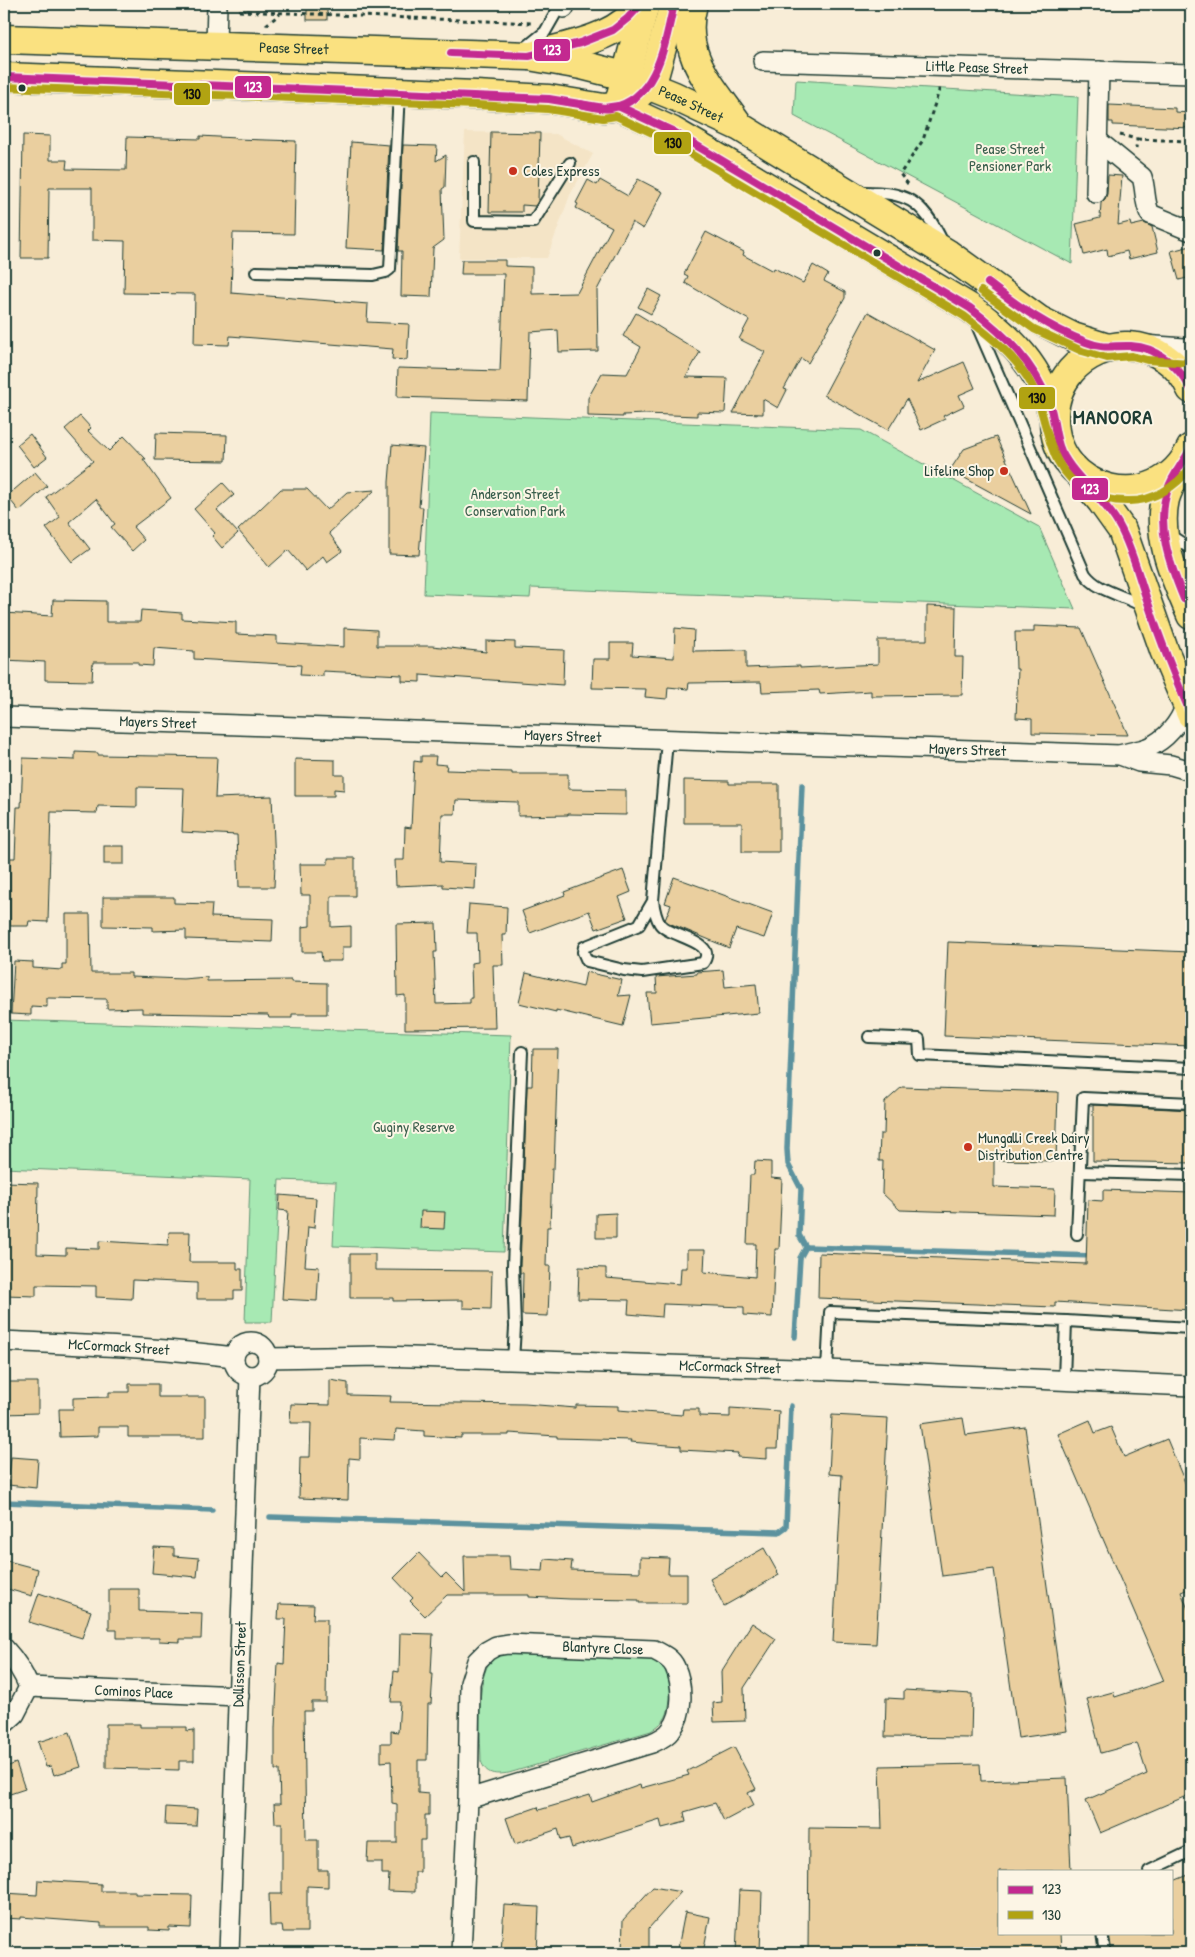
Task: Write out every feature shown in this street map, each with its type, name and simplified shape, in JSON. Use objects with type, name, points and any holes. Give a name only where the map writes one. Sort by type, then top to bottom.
[{"type":"main road","points":[[522,55],[580,43],[604,34],[628,18],[641,4]]},
{"type":"main road","points":[[637,81],[645,4]]},
{"type":"main road","points":[[618,106],[637,81],[655,73],[674,4]]},
{"type":"main road","points":[[693,4],[689,28],[694,59],[703,75],[740,127]]},
{"type":"main road","name":"Pease Street","points":[[4,39],[522,55],[588,67],[637,81],[740,127],[948,254],[1038,320],[1067,334],[1108,348]]},
{"type":"main road","points":[[4,77],[542,98],[604,108],[618,106],[672,131],[970,308],[1014,344],[1030,364],[1042,384],[1054,419],[1059,445],[1073,468],[1102,502],[1122,530],[1151,613],[1189,709]]},
{"type":"main road","points":[[1054,419],[1056,400],[1068,374],[1090,355],[1108,348],[1133,346],[1159,354],[1178,368],[1191,389]]},
{"type":"main road","points":[[1073,468],[1094,484],[1111,490],[1129,491],[1155,485],[1171,475],[1187,455]]},
{"type":"main road","points":[[1187,455],[1165,498],[1164,511],[1167,555],[1191,615]]},
{"type":"street","points":[[216,46],[217,4]]},
{"type":"street","name":"Little Pease Street","points":[[763,61],[1191,74]]},
{"type":"street","points":[[4,63],[66,66],[131,83]]},
{"type":"street","points":[[1096,193],[1099,71]]},
{"type":"street","points":[[1097,140],[1142,177],[1145,202],[1150,214],[1191,231]]},
{"type":"street","points":[[1149,350],[1191,353]]},
{"type":"street","name":"Mayers Street","points":[[4,717],[1120,755],[1147,748],[1156,742],[1175,726],[1189,709]]},
{"type":"street","name":"Mayers Street","points":[[1120,755],[1139,762],[1172,765],[1191,771]]},
{"type":"street","name":"McCormack Street","points":[[4,1341],[152,1348],[234,1357]]},
{"type":"street","points":[[252,1341],[266,1350],[268,1358],[267,1367],[258,1375],[250,1376],[238,1370],[234,1357],[239,1346],[252,1341]]},
{"type":"street","name":"McCormack Street","points":[[268,1358],[380,1356],[827,1370],[1191,1386]]},
{"type":"street","name":"Dollisson Street","points":[[229,1953],[250,1376]]},
{"type":"street","name":"Blantyre Close","points":[[461,1953],[468,1799],[470,1683],[477,1661],[486,1651],[496,1646],[508,1644],[654,1650],[665,1656],[674,1666],[681,1694],[680,1708],[671,1731],[663,1737],[652,1744],[468,1799]]},
{"type":"street","points":[[4,1648],[25,1675],[30,1687],[15,1714],[4,1724]]},
{"type":"street","name":"Cominos Place","points":[[30,1687],[239,1696]]},
{"type":"lane","points":[[522,55],[545,32],[563,5]]},
{"type":"lane","points":[[256,272],[373,275],[390,269],[392,264],[399,91]]},
{"type":"lane","points":[[474,162],[474,221],[533,222],[570,164]]},
{"type":"lane","points":[[970,308],[1085,574],[1095,584],[1130,599],[1151,613]]},
{"type":"lane","points":[[1165,532],[1191,549]]},
{"type":"lane","points":[[653,901],[639,925],[584,947],[582,952],[587,961],[624,970],[642,972],[703,963],[706,955],[704,948],[700,944],[668,931],[659,923],[653,901],[667,740]]},
{"type":"lane","points":[[869,1037],[919,1038],[920,1056],[1191,1068]]},
{"type":"lane","points":[[513,1361],[515,1327],[513,1266],[522,1052]]},
{"type":"lane","points":[[1077,1234],[1083,1098],[1191,1103]]},
{"type":"lane","points":[[1080,1172],[1191,1175]]},
{"type":"lane","points":[[827,1370],[830,1312],[1191,1328]]},
{"type":"lane","points":[[1064,1380],[1066,1321]]},
{"type":"lane","points":[[1151,1870],[1191,1851]]},
{"type":"lane","points":[[1102,1934],[1105,1953]]},
{"type":"path","points":[[239,11],[540,23]]},
{"type":"path","points":[[912,187],[900,174],[923,140],[939,91],[940,66]]},
{"type":"path","points":[[1137,139],[1191,141]]},
{"type":"shaded area","points":[[465,132],[556,134],[593,154],[570,195],[547,258],[459,258]]},
{"type":"green space","name":"Pease Street Pensioner Park","points":[[796,80],[1078,97],[1072,264],[794,116]]},
{"type":"green space","name":"Anderson Street Conservation Park","points":[[430,413],[861,430],[1039,527],[1075,609],[531,588],[530,598],[424,594]]},
{"type":"green space","name":"Guginy Reserve","points":[[4,1020],[511,1035],[504,1252],[333,1246],[336,1182],[279,1180],[272,1322],[245,1322],[250,1179],[4,1168]]},
{"type":"green space","points":[[520,1652],[650,1660],[659,1663],[667,1670],[670,1680],[670,1698],[667,1714],[662,1722],[651,1731],[509,1773],[492,1773],[483,1766],[481,1761],[480,1704],[484,1674],[489,1662],[497,1655]]},
{"type":"building","points":[[307,4],[327,4],[327,20],[307,20]]},
{"type":"building","points":[[1109,105],[1175,108],[1175,112],[1191,113],[1191,128],[1113,125],[1113,122],[1109,122]]},
{"type":"building","points":[[491,132],[540,133],[538,201],[535,206],[522,205],[522,212],[489,212]]},
{"type":"building","points":[[23,135],[50,136],[50,160],[67,160],[66,169],[126,170],[127,137],[200,139],[200,136],[296,141],[294,234],[233,233],[231,293],[368,304],[367,322],[409,324],[407,360],[392,359],[393,349],[230,336],[229,345],[194,344],[195,294],[124,293],[125,241],[92,240],[92,188],[49,188],[48,258],[21,258]]},
{"type":"building","points":[[351,142],[389,145],[384,250],[346,248]]},
{"type":"building","points":[[403,145],[437,146],[436,161],[446,155],[445,187],[442,189],[444,240],[433,248],[431,297],[401,296],[402,251],[398,251]]},
{"type":"building","points":[[1108,175],[1122,176],[1118,225],[1130,222],[1131,226],[1144,223],[1152,227],[1158,252],[1129,259],[1127,251],[1108,256],[1107,249],[1084,255],[1076,224],[1100,218],[1101,203],[1107,194]]},
{"type":"building","points":[[638,179],[663,192],[643,229],[632,222],[597,290],[598,351],[559,352],[558,330],[530,332],[528,401],[397,397],[398,368],[500,371],[504,274],[461,274],[462,260],[505,260],[505,266],[532,267],[532,294],[577,293],[612,227],[576,208],[578,204],[576,203],[588,180],[597,185],[600,180],[628,196]]},
{"type":"building","points":[[706,232],[744,252],[743,255],[773,271],[774,268],[803,283],[813,265],[828,274],[824,281],[845,292],[845,298],[808,363],[801,358],[784,389],[787,390],[778,408],[763,399],[763,414],[733,413],[765,352],[739,339],[749,320],[685,283],[688,276],[684,274]]},
{"type":"building","points":[[1191,246],[1191,277],[1179,280],[1171,251]]},
{"type":"building","points":[[648,289],[661,296],[651,314],[638,307]]},
{"type":"building","points":[[868,312],[935,350],[917,383],[964,362],[975,388],[959,395],[964,406],[943,416],[945,419],[921,430],[907,399],[888,430],[824,395]]},
{"type":"building","points":[[636,313],[700,352],[686,377],[727,378],[725,413],[697,412],[697,416],[645,414],[623,415],[623,417],[588,416],[588,398],[602,373],[627,374],[641,347],[623,336]]},
{"type":"building","points":[[80,416],[91,428],[88,431],[109,451],[124,436],[146,459],[143,459],[171,498],[133,527],[144,540],[132,551],[111,527],[115,524],[96,499],[69,522],[90,549],[72,562],[46,528],[60,517],[46,497],[93,461],[65,429]]},
{"type":"building","points":[[156,433],[227,435],[226,461],[155,460]]},
{"type":"building","points":[[30,434],[47,457],[34,467],[17,445]]},
{"type":"building","points":[[996,437],[1031,514],[950,470],[964,449]]},
{"type":"building","points":[[392,445],[424,448],[419,507],[423,507],[419,555],[389,554],[389,482]]},
{"type":"building","points":[[35,472],[47,486],[19,511],[7,496]]},
{"type":"building","points":[[223,483],[234,495],[217,510],[238,533],[222,548],[212,536],[215,533],[194,509]]},
{"type":"building","points":[[281,489],[307,489],[327,510],[347,492],[375,490],[329,533],[342,551],[327,562],[323,556],[306,571],[288,550],[269,567],[238,530]]},
{"type":"building","points":[[53,600],[106,601],[106,622],[140,622],[141,610],[182,613],[182,619],[236,622],[236,634],[277,636],[277,643],[344,647],[344,628],[377,630],[377,646],[432,646],[486,652],[486,641],[515,642],[515,648],[564,650],[563,685],[420,675],[420,682],[402,681],[402,675],[323,671],[323,676],[300,675],[301,665],[194,659],[194,651],[154,648],[153,666],[138,665],[138,662],[93,662],[92,681],[45,680],[45,662],[4,660],[4,613],[52,616]]},
{"type":"building","points":[[927,606],[956,607],[955,657],[963,657],[962,695],[871,696],[871,691],[820,694],[819,690],[762,692],[761,682],[689,683],[688,689],[668,687],[667,699],[645,697],[646,689],[592,688],[593,659],[610,659],[610,643],[633,643],[632,655],[674,658],[675,628],[694,630],[693,651],[746,650],[746,668],[800,666],[800,668],[878,664],[878,640],[927,640]]},
{"type":"building","points":[[1034,626],[1081,628],[1128,735],[1032,733],[1032,719],[1016,718],[1018,669],[1016,669],[1015,632],[1034,632]]},
{"type":"building","points":[[75,752],[98,753],[98,755],[217,757],[215,798],[272,796],[275,864],[274,887],[239,887],[237,835],[182,832],[184,788],[137,787],[137,807],[98,806],[97,813],[51,812],[48,922],[29,921],[28,926],[10,926],[10,858],[15,858],[17,807],[21,807],[23,758],[75,760]]},
{"type":"building","points":[[421,756],[436,756],[435,764],[447,765],[446,770],[512,772],[512,774],[568,774],[568,789],[626,790],[626,815],[568,814],[518,816],[518,802],[456,800],[455,814],[442,814],[440,862],[476,864],[475,889],[443,887],[443,884],[396,886],[395,860],[404,860],[405,827],[411,828],[414,761],[421,762]]},
{"type":"building","points":[[295,759],[335,760],[335,775],[344,775],[344,790],[334,789],[334,796],[295,796]]},
{"type":"building","points":[[684,780],[729,781],[729,784],[779,784],[779,852],[742,852],[742,823],[684,823]]},
{"type":"building","points":[[104,846],[124,846],[124,864],[104,864]]},
{"type":"building","points":[[328,858],[355,858],[355,896],[331,896],[331,927],[351,926],[351,947],[342,947],[342,961],[322,961],[321,952],[302,952],[302,927],[310,926],[310,895],[301,895],[300,864],[328,864]]},
{"type":"building","points":[[623,870],[631,892],[619,897],[627,918],[596,929],[589,911],[530,933],[522,911],[565,895],[564,892]]},
{"type":"building","points":[[674,877],[773,913],[764,938],[736,929],[729,948],[669,923],[665,920],[671,905],[665,903]]},
{"type":"building","points":[[103,897],[174,897],[174,903],[212,904],[211,917],[273,919],[272,942],[186,939],[186,930],[153,931],[153,927],[103,926]]},
{"type":"building","points":[[469,904],[507,907],[506,935],[502,935],[503,965],[493,965],[495,1028],[405,1029],[405,995],[397,996],[396,924],[436,923],[437,952],[434,952],[436,1004],[470,1003],[470,998],[472,998],[471,963],[478,962],[477,933],[467,933]]},
{"type":"building","points":[[66,914],[90,914],[91,973],[131,973],[131,977],[183,979],[207,977],[207,981],[291,980],[291,982],[327,983],[327,1014],[292,1014],[292,1018],[269,1018],[268,1015],[142,1013],[142,1008],[107,1009],[107,999],[47,998],[47,1007],[31,1006],[31,1015],[11,1014],[14,961],[33,962],[33,968],[62,970],[62,964],[66,964]]},
{"type":"building","points":[[948,942],[1191,952],[1191,1046],[944,1036]]},
{"type":"building","points":[[723,970],[725,987],[756,984],[759,1013],[650,1023],[647,993],[657,993],[656,977]]},
{"type":"building","points":[[586,972],[622,980],[618,996],[631,995],[623,1026],[519,1003],[526,973],[583,987]]},
{"type":"building","points":[[533,1049],[558,1049],[554,1169],[552,1169],[550,1227],[547,1227],[546,1266],[550,1266],[548,1316],[522,1315],[523,1273],[520,1273],[520,1266],[527,1086],[532,1086]]},
{"type":"building","name":"Mungalli Creek Dairy Distribution Centre","points":[[902,1087],[1058,1092],[1056,1161],[994,1160],[994,1187],[1055,1189],[1054,1215],[900,1210],[882,1193],[883,1161],[879,1161],[880,1134],[884,1134],[885,1102]]},
{"type":"building","points":[[1093,1105],[1191,1110],[1191,1163],[1093,1161]]},
{"type":"building","points":[[755,1161],[771,1162],[771,1178],[782,1179],[779,1249],[775,1249],[772,1317],[744,1315],[744,1307],[663,1304],[662,1317],[628,1314],[629,1300],[578,1299],[579,1267],[606,1268],[606,1278],[680,1284],[681,1268],[687,1268],[687,1250],[705,1250],[704,1272],[755,1277],[756,1244],[747,1244],[750,1175],[754,1175]]},
{"type":"building","points":[[4,1182],[38,1183],[37,1254],[66,1255],[66,1248],[99,1249],[99,1241],[168,1245],[169,1232],[190,1232],[189,1262],[237,1262],[237,1269],[242,1269],[242,1291],[234,1291],[234,1299],[197,1299],[197,1283],[133,1280],[132,1299],[96,1297],[96,1286],[36,1285],[36,1296],[4,1295]]},
{"type":"building","points":[[1103,1190],[1191,1193],[1191,1310],[1055,1302],[1055,1307],[818,1298],[819,1253],[1086,1264],[1088,1200],[1103,1201]]},
{"type":"building","points":[[280,1195],[316,1198],[314,1228],[308,1227],[305,1266],[319,1267],[317,1301],[282,1299],[288,1211],[279,1210]]},
{"type":"building","points":[[421,1211],[445,1212],[444,1229],[420,1228]]},
{"type":"building","points":[[616,1213],[616,1238],[596,1238],[596,1214]]},
{"type":"building","points":[[350,1254],[375,1254],[375,1270],[492,1271],[491,1309],[463,1308],[463,1300],[393,1301],[393,1298],[350,1298]]},
{"type":"building","points":[[330,1380],[348,1383],[348,1395],[391,1396],[390,1402],[525,1404],[576,1408],[576,1405],[618,1406],[618,1410],[682,1415],[683,1409],[699,1409],[699,1416],[730,1417],[730,1408],[779,1411],[777,1449],[767,1449],[767,1459],[737,1457],[738,1453],[681,1450],[681,1446],[630,1442],[631,1440],[557,1438],[557,1436],[509,1433],[509,1435],[461,1435],[461,1438],[424,1436],[424,1431],[396,1429],[395,1440],[360,1438],[360,1459],[349,1458],[348,1500],[299,1498],[300,1457],[310,1457],[311,1423],[290,1423],[291,1404],[330,1405]]},
{"type":"building","points":[[4,1382],[38,1382],[38,1413],[4,1414]]},
{"type":"building","points":[[129,1384],[158,1384],[158,1397],[205,1397],[205,1437],[128,1437],[128,1427],[98,1427],[98,1436],[60,1437],[59,1409],[73,1409],[73,1398],[109,1397],[109,1392],[129,1392]]},
{"type":"building","points":[[832,1415],[888,1418],[876,1644],[833,1642],[842,1475],[829,1474]]},
{"type":"building","points":[[963,1418],[966,1435],[1025,1427],[1067,1731],[1018,1738],[994,1569],[942,1576],[920,1424]]},
{"type":"building","points":[[1090,1420],[1095,1433],[1111,1427],[1124,1457],[1167,1439],[1191,1497],[1191,1588],[1181,1592],[1191,1616],[1191,1794],[1100,1833],[1086,1800],[1147,1774],[1137,1743],[1101,1753],[1087,1699],[1113,1692],[1115,1697],[1164,1681],[1058,1434]]},
{"type":"building","points":[[11,1457],[38,1459],[36,1488],[8,1485]]},
{"type":"building","points":[[154,1547],[174,1548],[174,1556],[199,1558],[197,1577],[152,1573]]},
{"type":"building","points":[[764,1548],[779,1575],[724,1606],[710,1579]]},
{"type":"building","points":[[419,1553],[442,1577],[446,1573],[465,1592],[464,1556],[509,1556],[510,1569],[543,1571],[544,1559],[572,1561],[571,1570],[640,1572],[640,1557],[669,1558],[668,1574],[687,1574],[687,1603],[639,1603],[639,1600],[570,1599],[529,1597],[529,1595],[447,1595],[425,1616],[410,1601],[413,1598],[394,1578]]},
{"type":"building","points":[[4,1560],[38,1569],[32,1596],[4,1588]]},
{"type":"building","points":[[109,1589],[139,1589],[139,1611],[202,1613],[201,1639],[180,1639],[180,1642],[159,1641],[159,1638],[117,1638],[117,1630],[109,1630]]},
{"type":"building","points":[[39,1593],[91,1611],[82,1638],[29,1622]]},
{"type":"building","points":[[279,1604],[314,1605],[313,1619],[327,1619],[326,1702],[312,1702],[312,1711],[304,1711],[306,1840],[318,1840],[318,1870],[328,1870],[328,1887],[307,1886],[307,1932],[283,1932],[282,1926],[270,1926],[269,1894],[282,1894],[282,1823],[275,1823],[274,1804],[280,1804],[279,1770],[275,1770],[275,1728],[278,1663],[284,1664],[286,1619],[278,1619]]},
{"type":"building","points":[[752,1623],[776,1639],[744,1688],[745,1721],[714,1722],[713,1703],[722,1702],[721,1672]]},
{"type":"building","points":[[400,1633],[433,1634],[431,1674],[433,1674],[431,1704],[428,1704],[427,1760],[418,1760],[418,1793],[429,1794],[429,1815],[425,1815],[425,1840],[420,1840],[420,1872],[415,1872],[415,1892],[388,1891],[389,1874],[382,1874],[382,1862],[367,1862],[368,1843],[397,1843],[397,1804],[392,1803],[391,1761],[381,1762],[381,1743],[391,1743],[391,1731],[398,1732],[400,1702],[391,1702],[394,1671],[399,1672]]},
{"type":"building","points":[[904,1690],[972,1694],[971,1738],[885,1737],[886,1698],[904,1699]]},
{"type":"building","points":[[106,1724],[140,1724],[140,1727],[187,1727],[187,1731],[194,1730],[194,1761],[179,1761],[179,1770],[106,1768]]},
{"type":"building","points":[[70,1732],[81,1767],[54,1775],[51,1766],[46,1767],[38,1742]]},
{"type":"building","points":[[734,1747],[756,1789],[748,1793],[754,1805],[724,1821],[715,1803],[684,1812],[686,1822],[662,1828],[660,1820],[572,1848],[569,1838],[561,1840],[558,1829],[515,1844],[506,1818],[538,1807],[539,1810],[590,1795],[592,1802],[640,1785],[641,1788],[689,1775],[687,1771]]},
{"type":"building","points":[[16,1763],[25,1789],[4,1796],[4,1768]]},
{"type":"building","points":[[980,1764],[981,1781],[1067,1778],[1071,1870],[998,1870],[998,1934],[1060,1934],[1061,1953],[808,1953],[809,1828],[882,1829],[880,1766]]},
{"type":"building","points":[[166,1807],[197,1809],[196,1826],[165,1825]]},
{"type":"building","points":[[1191,1874],[1191,1953],[1112,1953],[1109,1934],[1172,1934],[1172,1882]]},
{"type":"building","points":[[38,1880],[101,1884],[101,1891],[135,1891],[135,1894],[192,1895],[191,1928],[169,1927],[169,1931],[149,1930],[149,1927],[101,1927],[101,1923],[21,1917],[21,1919],[4,1918],[4,1893],[37,1895]]},
{"type":"building","points":[[653,1887],[681,1892],[649,1928],[649,1953],[622,1953],[623,1920]]},
{"type":"building","points":[[739,1890],[762,1891],[760,1953],[736,1953]]},
{"type":"building","points":[[504,1905],[539,1907],[537,1953],[501,1953]]},
{"type":"building","points":[[685,1912],[710,1917],[703,1953],[677,1953]]},
{"type":"waterway","points":[[795,1337],[800,1258],[806,1247],[799,1235],[801,1189],[788,1164],[787,1149],[802,785]]},
{"type":"waterway","points":[[806,1247],[1094,1256]]},
{"type":"waterway","points":[[270,1517],[779,1532],[786,1527],[791,1406]]},
{"type":"waterway","points":[[4,1502],[212,1510]]},
{"type":"transit line","name":"123","points":[[451,53],[529,56],[580,43],[613,30],[641,4]]},
{"type":"transit line","name":"123","points":[[580,104],[599,108],[611,108],[627,103],[639,94],[649,82],[657,67],[663,51],[674,4]]},
{"type":"transit line","name":"123","points":[[4,77],[549,99],[604,108],[618,106],[672,131],[970,308],[995,328],[1017,350],[1043,388],[1051,409],[1057,439],[1067,462],[1115,518],[1125,537],[1161,642],[1191,714]]},
{"type":"transit line","name":"130","points":[[4,87],[476,105],[548,109],[603,118],[616,116],[667,140],[964,316],[1006,351],[1021,368],[1035,392],[1054,453],[1061,467],[1072,480],[1087,491],[1101,497],[1116,500],[1136,501],[1145,499],[1171,487],[1191,467]]},
{"type":"transit line","name":"123","points":[[988,283],[1035,316],[1059,330],[1086,342],[1109,347],[1141,347],[1159,354],[1174,366],[1191,389]]},
{"type":"transit line","name":"130","points":[[981,291],[1034,329],[1082,351],[1107,358],[1132,356],[1147,360],[1190,363]]},
{"type":"transit line","name":"123","points":[[1184,599],[1169,559],[1163,517],[1164,503],[1170,484],[1191,448]]},
{"type":"place","name":"Coles Express","points":[[513,171]]},
{"type":"place","name":"Lifeline Shop","points":[[1004,471]]},
{"type":"place","name":"Mungalli Creek Dairy Distribution Centre","points":[[968,1147]]},
{"type":"district","name":"MANOORA","points":[[1113,417]]}]
